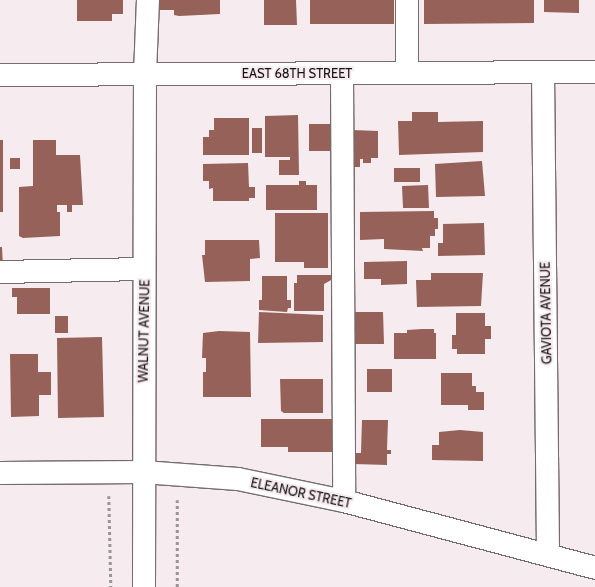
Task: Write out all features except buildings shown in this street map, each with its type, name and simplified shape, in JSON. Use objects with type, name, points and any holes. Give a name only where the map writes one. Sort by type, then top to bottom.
[{"type":"street","name":"WALNUT AVENUE","points":[[144,587],[143,472],[145,74],[148,0]]},
{"type":"street","points":[[407,0],[407,73]]},
{"type":"street","name":"GAVIOTA AVENUE","points":[[543,72],[548,554]]},
{"type":"street","name":"EAST 68TH STREET","points":[[0,75],[595,72]]},
{"type":"street","points":[[342,73],[344,501]]},
{"type":"street","points":[[0,272],[144,269]]},
{"type":"street","name":"ELEANOR STREET","points":[[0,473],[143,472],[238,479],[344,501],[548,554],[595,568]]},
{"type":"path","points":[[105,493],[111,501],[111,587]]},
{"type":"path","points":[[177,587],[176,506],[178,495]]}]
